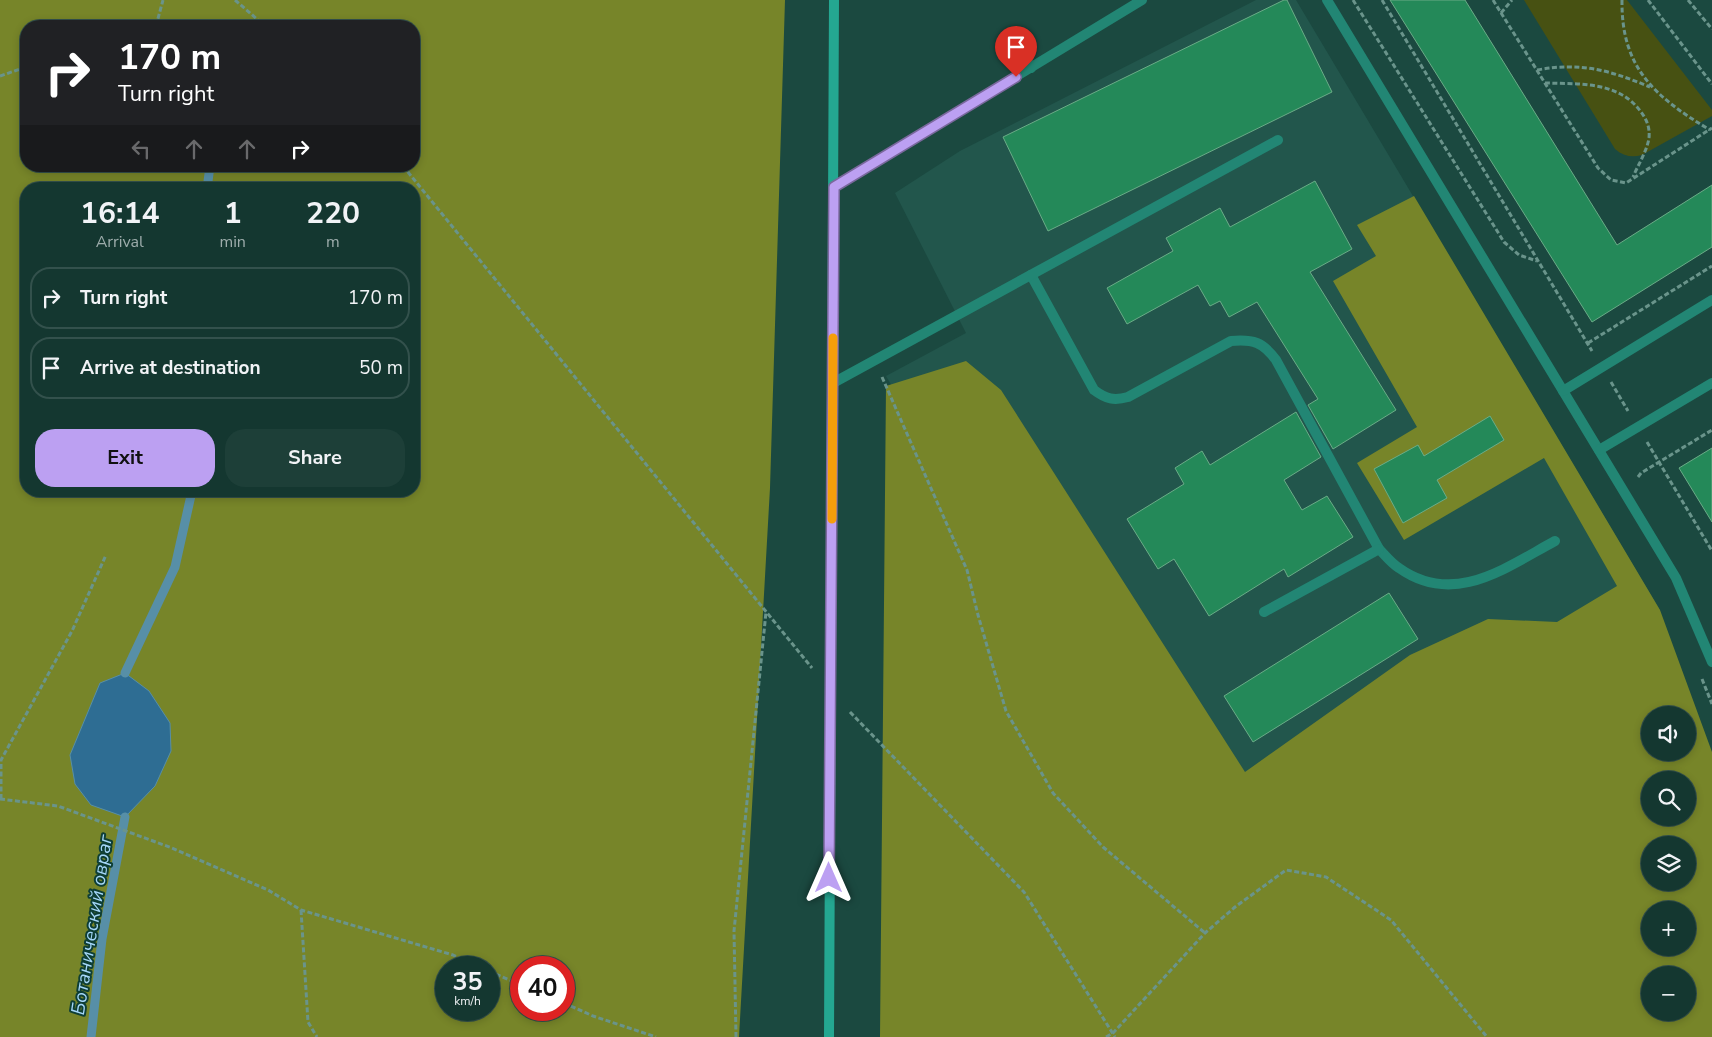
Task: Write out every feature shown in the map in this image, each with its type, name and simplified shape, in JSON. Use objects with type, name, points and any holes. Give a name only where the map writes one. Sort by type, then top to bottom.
[{"type":"street","points":[[829,1037],[834,0]]},
{"type":"lane","points":[[834,187],[1142,0]]},
{"type":"lane","points":[[1327,0],[1676,578],[1712,662]]},
{"type":"lane","points":[[1018,44],[1031,68]]},
{"type":"lane","points":[[833,383],[1278,140]]},
{"type":"lane","points":[[1031,275],[1094,390],[1106,399],[1117,400],[1128,397],[1231,341],[1248,339],[1261,344],[1276,360],[1379,549],[1397,567],[1415,578],[1433,584],[1460,585],[1487,578],[1555,541]]},
{"type":"lane","points":[[1563,391],[1712,300]]},
{"type":"lane","points":[[1599,450],[1712,383]]},
{"type":"lane","points":[[1264,612],[1379,549]]},
{"type":"path","points":[[158,20],[163,0]]},
{"type":"path","points":[[235,0],[258,20]]},
{"type":"path","points":[[1353,0],[1504,242],[1519,255],[1538,261]]},
{"type":"path","points":[[1382,0],[1712,551]]},
{"type":"path","points":[[1493,0],[1604,175],[1619,182],[1626,182],[1711,129],[1680,112],[1651,87],[1639,69],[1627,42],[1623,26],[1622,0]]},
{"type":"path","points":[[1501,13],[1512,0]]},
{"type":"path","points":[[1648,0],[1712,84]]},
{"type":"path","points":[[1688,0],[1712,29]]},
{"type":"path","points":[[1537,70],[1558,66],[1586,66],[1617,73],[1651,87]]},
{"type":"path","points":[[0,76],[20,69]]},
{"type":"path","points":[[1545,83],[1596,85],[1621,94],[1636,106],[1647,122],[1649,139],[1633,178]]},
{"type":"path","points":[[408,172],[416,182]]},
{"type":"path","points":[[420,187],[830,691],[1024,892],[1115,1037]]},
{"type":"path","points":[[1588,344],[1712,266]]},
{"type":"path","points":[[875,360],[967,570],[1006,711],[1053,793],[1103,846],[1205,933]]},
{"type":"path","points":[[1659,462],[1712,430]]},
{"type":"path","points":[[106,555],[72,632],[1,760],[0,799],[58,806],[164,845],[268,890],[301,910],[454,956]]},
{"type":"path","points":[[736,1037],[734,931],[766,611]]},
{"type":"path","points":[[1106,1037],[1113,1033],[1205,933],[1235,907],[1286,870],[1326,877],[1392,920],[1485,1037]]},
{"type":"path","points":[[301,910],[308,1022],[317,1037]]},
{"type":"path","points":[[575,1008],[593,1016],[656,1037]]},
{"type":"shaded area","points":[[1256,0],[1296,0],[1660,610],[1193,838],[946,478],[886,376],[966,333],[895,193],[960,151]]},
{"type":"green space","points":[[0,0],[785,0],[770,488],[739,1037],[0,1037]]},
{"type":"green space","points":[[1524,0],[1627,0],[1712,110],[1712,116],[1642,155],[1624,155],[1615,149]]},
{"type":"green space","points":[[1414,196],[1660,610],[1695,706],[1641,706],[1641,761],[1696,761],[1696,708],[1712,752],[1712,1037],[880,1037],[886,386],[966,361],[1001,390],[1245,772],[1410,655],[1488,619],[1557,622],[1617,586],[1544,458],[1404,540],[1357,463],[1417,427],[1333,281],[1376,256],[1357,225]]},
{"type":"water","points":[[125,673],[149,691],[170,723],[171,751],[155,786],[125,817],[91,805],[75,784],[70,755],[100,683]]},
{"type":"building","points":[[1287,0],[1332,92],[1048,231],[1003,137]]},
{"type":"building","points":[[1390,0],[1465,0],[1617,245],[1712,185],[1712,247],[1592,322]]},
{"type":"building","points":[[1315,181],[1352,249],[1310,272],[1396,410],[1333,449],[1308,405],[1318,399],[1257,302],[1229,317],[1220,301],[1210,306],[1198,285],[1127,324],[1107,288],[1173,251],[1166,238],[1220,208],[1230,227]]},
{"type":"building","points":[[1296,412],[1321,457],[1284,480],[1302,510],[1327,496],[1353,537],[1288,577],[1284,569],[1209,616],[1174,559],[1158,569],[1127,519],[1184,484],[1175,468],[1202,451],[1210,465]]},
{"type":"building","points":[[1490,416],[1504,440],[1437,480],[1447,498],[1403,523],[1374,469],[1418,445],[1424,456]]},
{"type":"building","points":[[1712,448],[1712,522],[1679,468]]},
{"type":"building","points":[[1389,593],[1418,639],[1253,742],[1224,696]]},
{"type":"waterway","points":[[208,182],[209,172]]},
{"type":"waterway","points":[[125,673],[175,567],[191,497]]},
{"type":"waterway","name":"Ботанический овраг","points":[[91,1037],[102,939],[125,817]]},
{"type":"slow traffic","points":[[832,519],[833,338]]},
{"type":"route","points":[[829,878],[834,187],[1016,77]]}]
